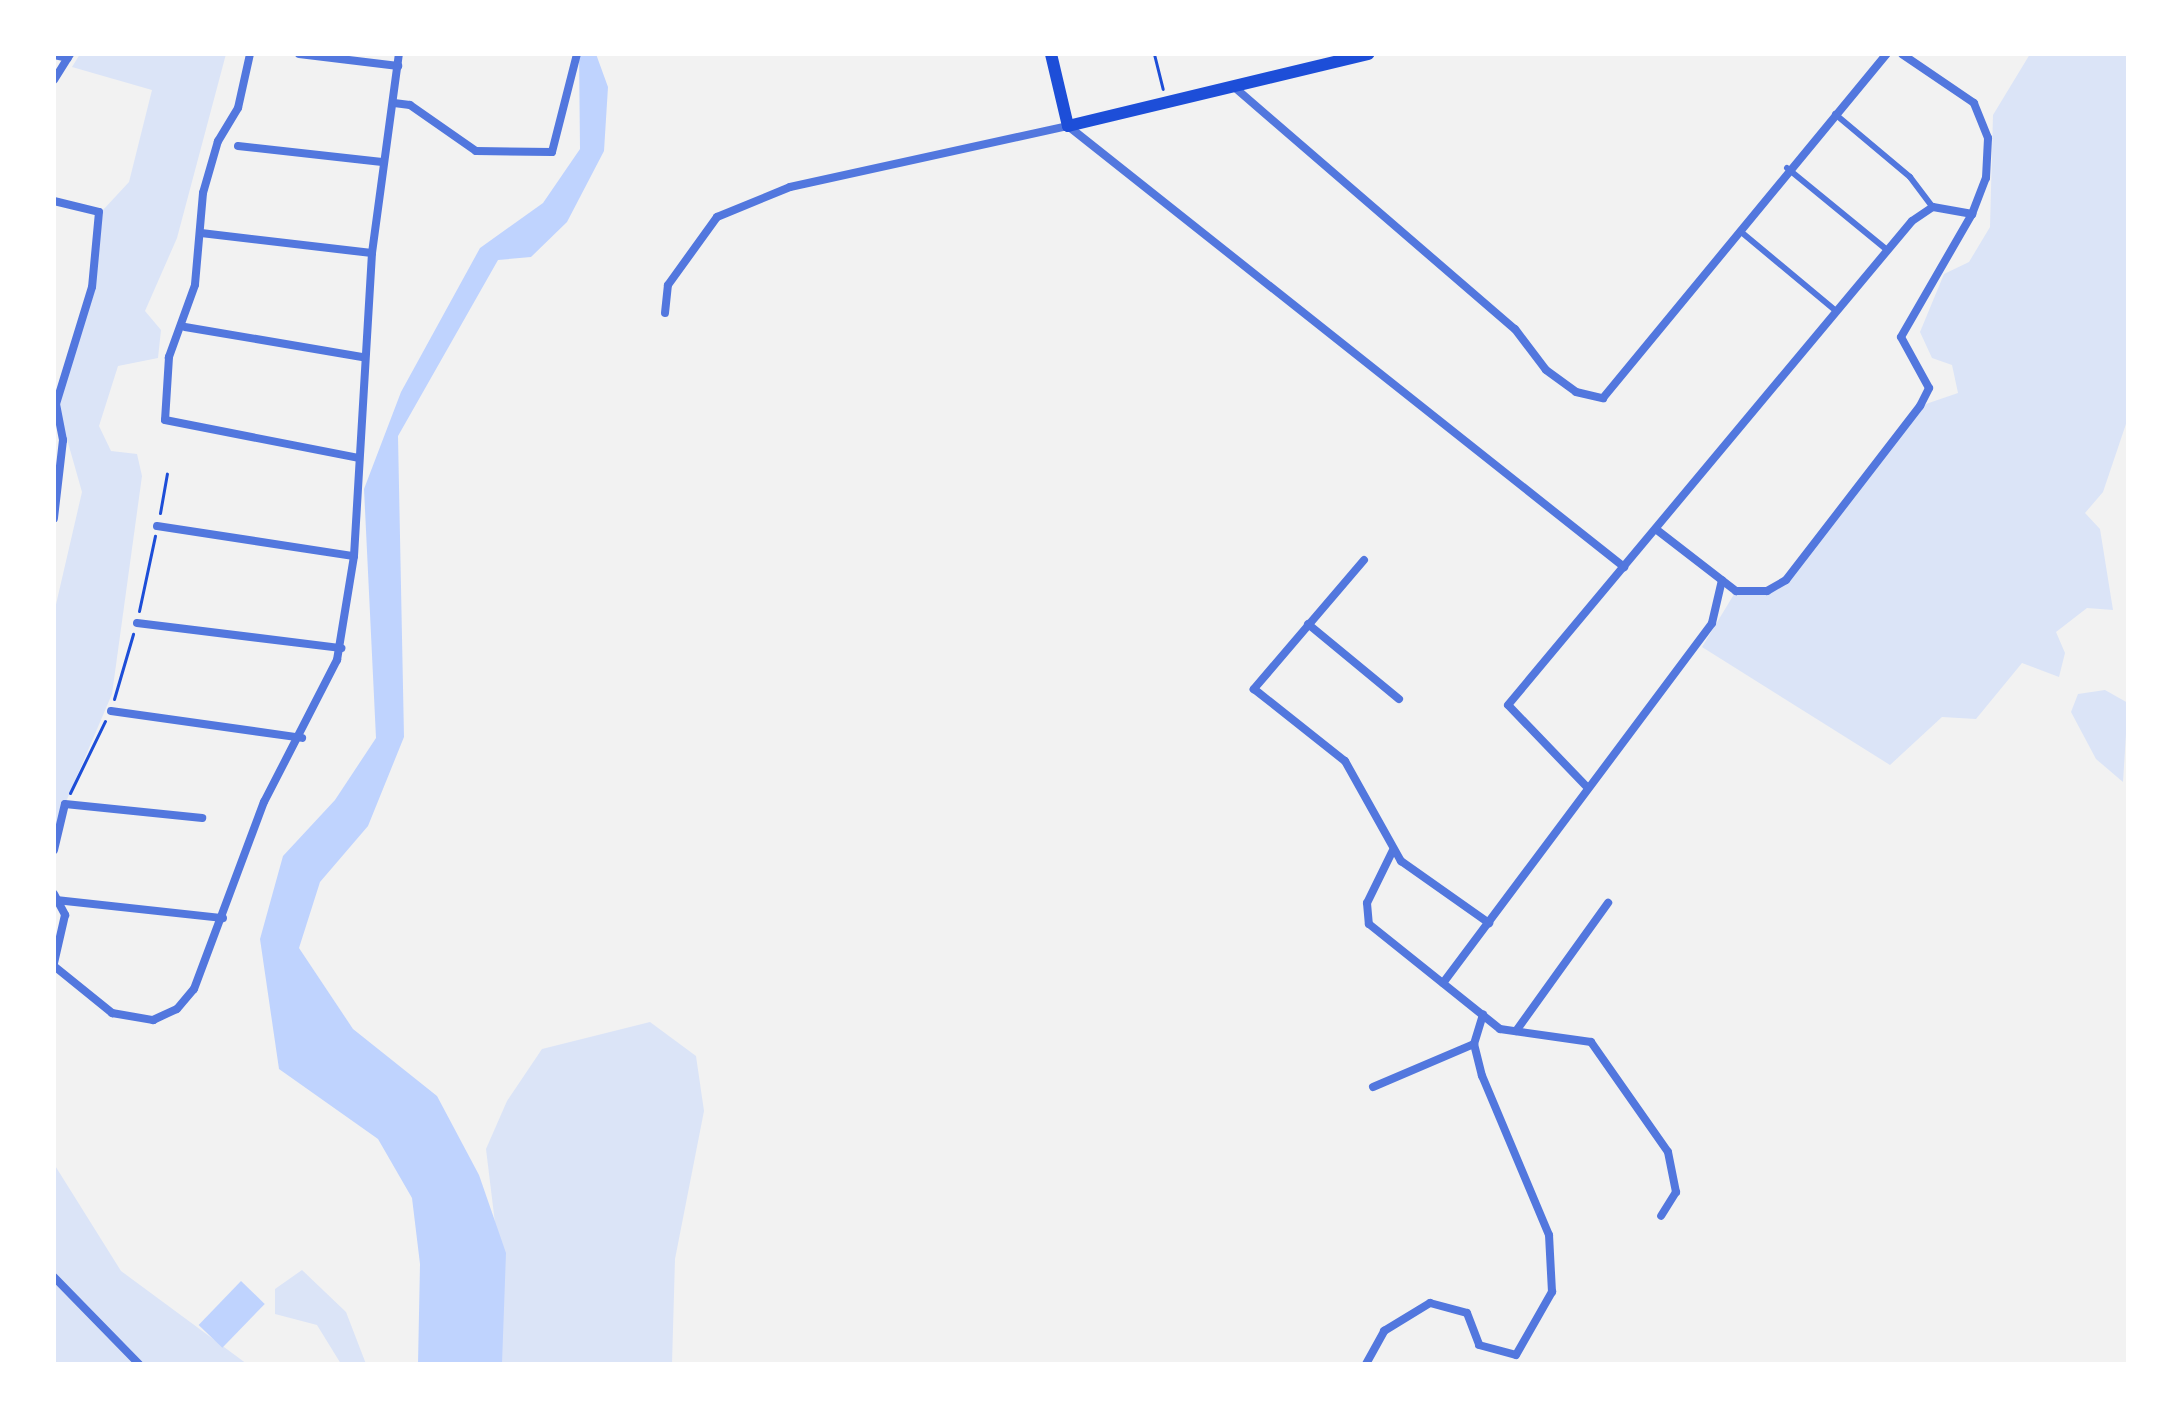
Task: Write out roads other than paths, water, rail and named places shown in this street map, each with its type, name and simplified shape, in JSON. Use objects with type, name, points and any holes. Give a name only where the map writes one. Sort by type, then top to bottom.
[{"type":"main road","points":[[1051,54],[1068,126],[1369,54]]},
{"type":"street","points":[[250,54],[238,108],[209,168],[185,327],[169,357],[165,420],[358,458]]},
{"type":"street","points":[[299,54],[398,66]]},
{"type":"street","points":[[223,918],[55,897],[65,929],[54,965],[112,1013],[153,1020],[177,1009],[194,989],[223,918],[264,802],[302,738],[341,648],[354,556],[363,357],[372,253],[399,54]]},
{"type":"street","points":[[394,103],[410,105],[476,151],[552,152],[577,54]]},
{"type":"street","points":[[1657,530],[1736,591],[1767,591],[1786,580],[1920,406],[1929,388],[1901,337],[1972,214],[1986,178],[1988,138],[1974,103],[1902,54]]},
{"type":"street","points":[[54,55],[69,56],[54,80]]},
{"type":"street","points":[[1233,86],[1515,329],[1546,370],[1576,392],[1603,398],[1787,168],[1885,56]]},
{"type":"street","points":[[1834,113],[1910,177],[1933,207],[1972,214]]},
{"type":"street","points":[[665,313],[668,285],[717,217],[790,187],[1068,126],[1624,567]]},
{"type":"street","points":[[238,146],[382,162]]},
{"type":"street","points":[[1787,168],[1886,249]]},
{"type":"street","points":[[54,201],[99,212],[92,287],[56,404],[63,440],[54,518]]},
{"type":"street","points":[[1586,786],[1514,715],[1508,705],[1657,530],[1886,249],[1933,207]]},
{"type":"street","points":[[1738,230],[1836,311]]},
{"type":"street","points":[[201,233],[372,253]]},
{"type":"street","points":[[185,327],[363,357]]},
{"type":"street","points":[[157,526],[354,556]]},
{"type":"street","points":[[1364,560],[1254,689],[1345,761],[1393,850],[1489,923]]},
{"type":"street","points":[[1443,983],[1586,786],[1712,623],[1722,580]]},
{"type":"street","points":[[137,623],[341,648]]},
{"type":"street","points":[[1308,624],[1399,699]]},
{"type":"street","points":[[111,711],[302,738]]},
{"type":"street","points":[[54,850],[65,804],[202,818]]},
{"type":"street","points":[[1393,850],[1367,903],[1369,924],[1483,1014],[1516,1031],[1591,1042],[1668,1152],[1676,1192],[1661,1216]]},
{"type":"street","points":[[1516,1031],[1608,903]]},
{"type":"street","points":[[1366,1364],[1384,1331],[1430,1303],[1467,1313],[1479,1345],[1516,1355],[1552,1292],[1556,1259],[1549,1235],[1474,1044],[1483,1014]]},
{"type":"street","points":[[1373,1087],[1474,1044]]},
{"type":"street","points":[[54,1277],[139,1364]]},
{"type":"water","points":[[579,54],[596,54],[608,87],[604,151],[567,222],[531,257],[498,260],[398,436],[404,737],[368,826],[320,882],[299,948],[353,1029],[437,1096],[479,1175],[506,1253],[502,1364],[418,1364],[420,1264],[412,1198],[378,1139],[279,1069],[260,939],[283,856],[335,800],[376,738],[364,489],[401,392],[480,248],[543,203],[580,149]]},
{"type":"water","points":[[241,1281],[265,1304],[222,1348],[199,1325]]}]
